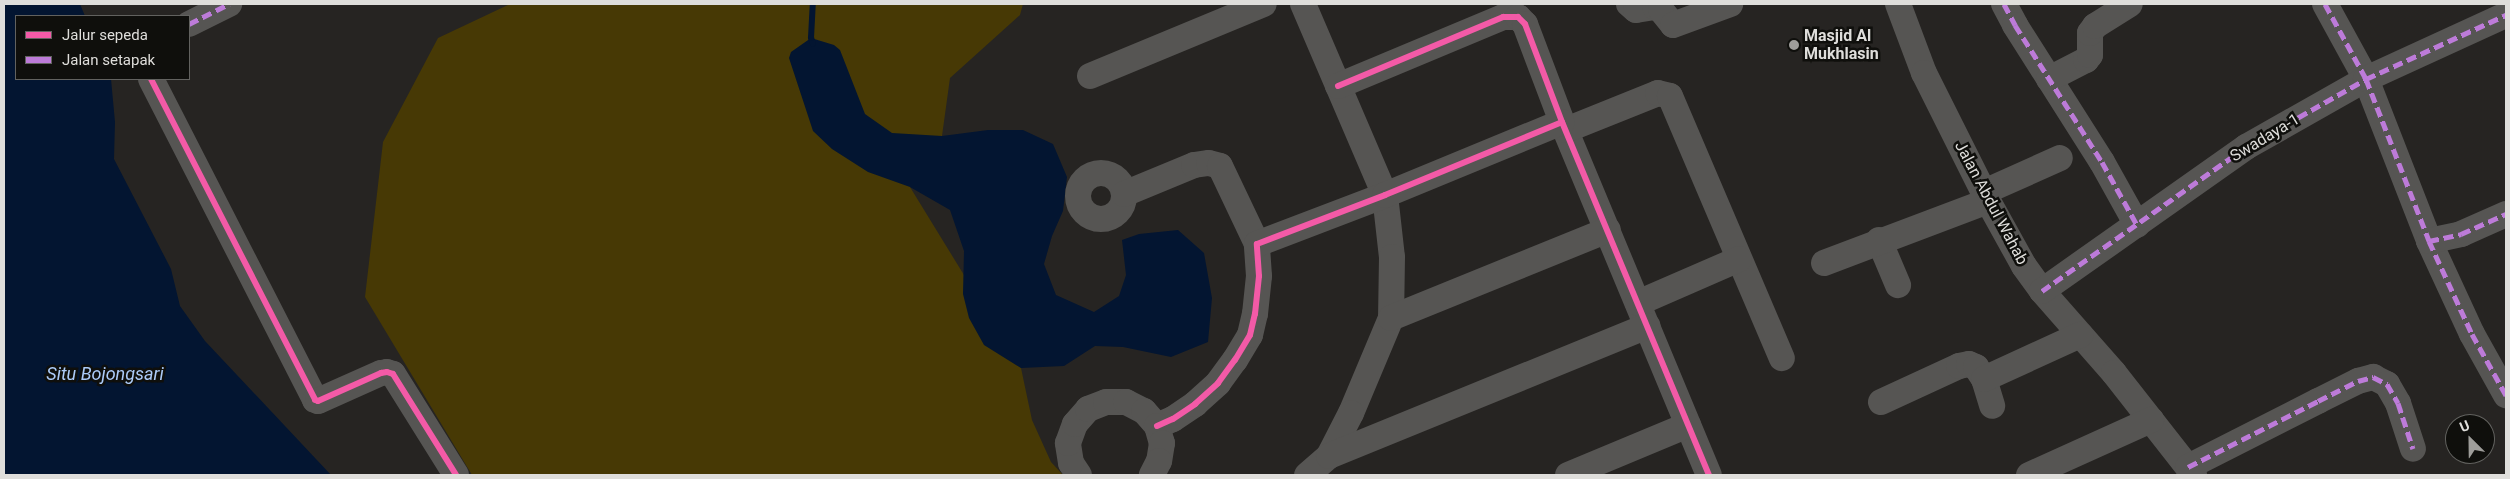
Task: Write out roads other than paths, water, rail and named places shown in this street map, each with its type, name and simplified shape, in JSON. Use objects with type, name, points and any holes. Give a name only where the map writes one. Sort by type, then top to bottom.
[{"type":"street","points":[[190,24],[229,4]]},
{"type":"street","points":[[1090,76],[1264,4]]},
{"type":"street","points":[[1303,4],[1385,195],[1392,257],[1391,318],[1351,413],[1329,456]]},
{"type":"street","points":[[1629,4],[1636,10],[1655,7],[1661,10],[1673,25],[1730,4]]},
{"type":"street","name":"Jalan Abdul Wahab","points":[[1898,4],[1924,73],[2015,252],[2042,291],[2152,420],[2191,471]]},
{"type":"street","points":[[2004,4],[2014,25],[2102,162],[2126,233]]},
{"type":"street","points":[[2049,79],[2086,60],[2090,55],[2090,33],[2095,26],[2130,4]]},
{"type":"street","points":[[2325,4],[2366,79],[2429,240],[2472,334],[2506,395]]},
{"type":"street","name":"Swadaya-1","points":[[2042,291],[2246,147],[2366,79],[2506,15]]},
{"type":"street","points":[[1338,86],[1504,17],[1518,16],[1525,24],[1564,126],[1709,475]]},
{"type":"street","points":[[152,80],[315,400],[323,399],[381,373],[388,372],[394,374],[456,475]]},
{"type":"street","points":[[1257,244],[1564,126],[1658,93],[1670,96],[1782,358]]},
{"type":"street","points":[[1824,263],[1986,197],[2060,158]]},
{"type":"street","points":[[1124,194],[1194,165],[1209,163],[1220,166],[1229,180],[1257,244],[1260,260],[1255,314],[1250,334],[1235,360],[1218,383],[1195,404],[1174,419],[1156,426]]},
{"type":"street","points":[[2429,240],[2462,234],[2506,214]]},
{"type":"street","points":[[1391,318],[1608,230]]},
{"type":"street","points":[[1879,240],[1898,285]]},
{"type":"street","points":[[1307,475],[1329,456],[1642,314],[1739,259]]},
{"type":"street","points":[[1984,378],[2080,335]]},
{"type":"street","points":[[1881,402],[1959,366],[1969,364],[1976,367],[1984,378],[1992,406]]},
{"type":"street","points":[[2191,471],[2318,400],[2358,381],[2374,377],[2387,384],[2398,403],[2414,449]]},
{"type":"street","points":[[1079,475],[1071,463],[1068,443],[1075,424],[1088,409],[1106,402],[1126,402],[1144,411],[1156,426],[1162,443],[1160,461],[1152,475]]},
{"type":"street","points":[[2029,475],[2152,420]]},
{"type":"street","points":[[1568,475],[1688,425]]},
{"type":"water","name":"Situ Bojongsari","points":[[4,4],[80,4],[85,15],[15,15],[15,80],[111,80],[115,122],[114,159],[171,269],[180,306],[205,341],[331,475],[4,475]]},
{"type":"water","points":[[811,38],[834,45],[840,50],[865,114],[892,133],[942,136],[988,130],[1023,130],[1053,144],[1067,177],[1063,211],[1052,236],[1044,264],[1056,295],[1094,312],[1119,296],[1126,275],[1122,240],[1139,234],[1178,230],[1204,253],[1212,298],[1208,342],[1171,357],[1123,347],[1095,346],[1064,366],[1021,368],[984,345],[969,318],[963,294],[964,251],[950,210],[910,187],[868,172],[832,149],[813,131],[789,58],[791,52]]},
{"type":"waterway","points":[[813,4],[811,38],[813,44]]},
{"type":"place","name":"Masjid Al Mukhlasin","points":[[1794,45]]}]
